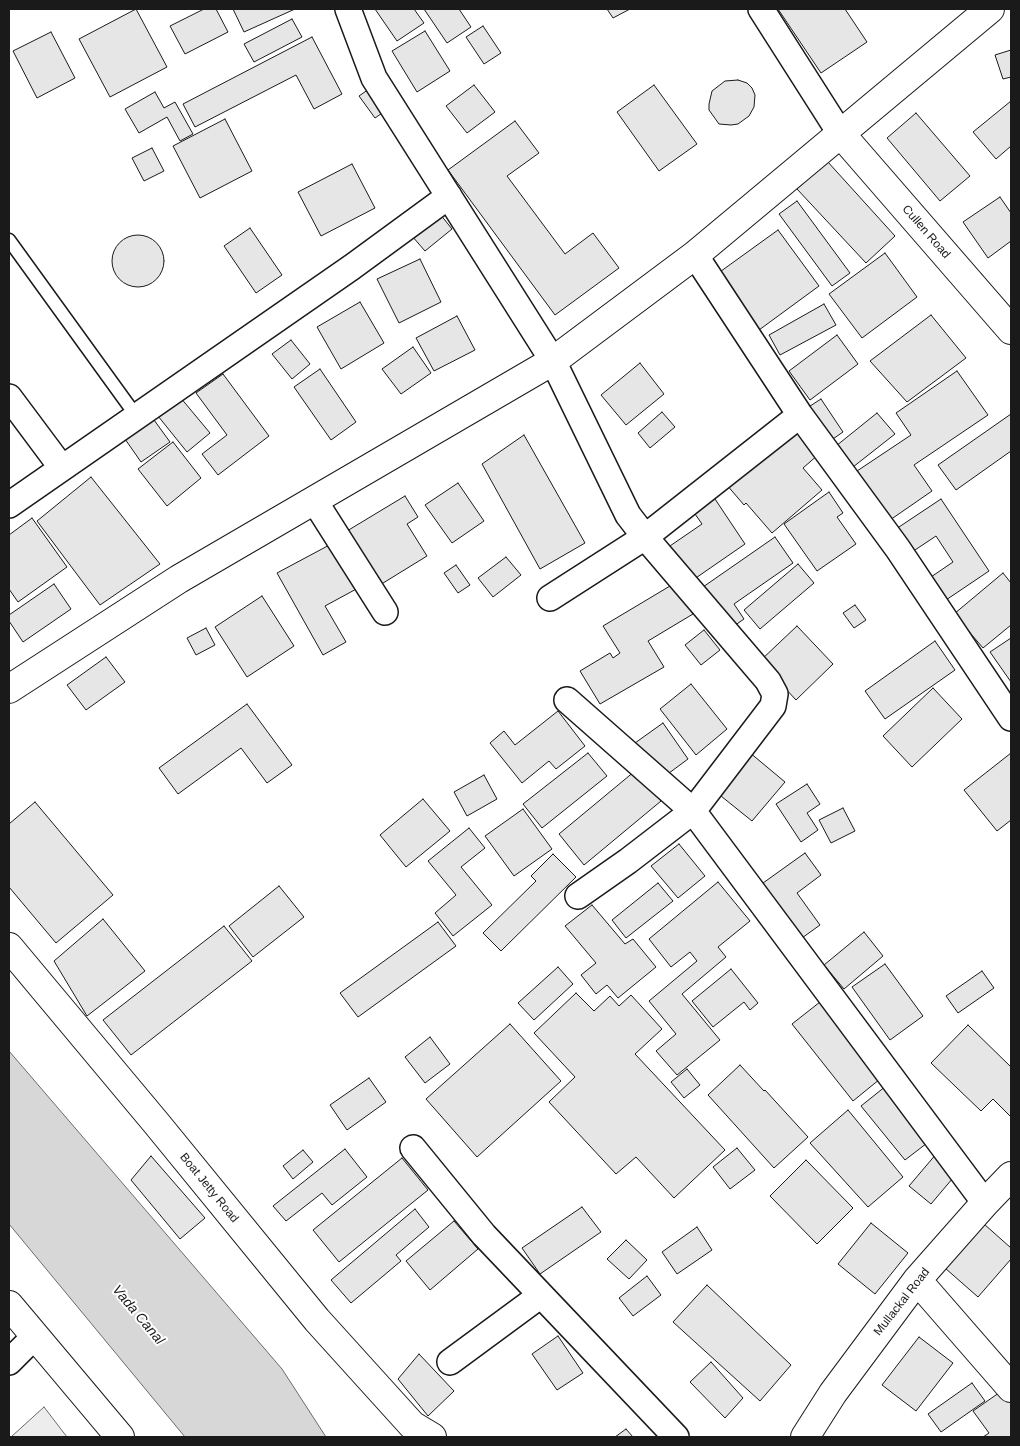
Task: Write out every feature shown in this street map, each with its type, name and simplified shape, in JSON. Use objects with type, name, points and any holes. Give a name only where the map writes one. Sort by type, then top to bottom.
[{"type":"main road","points":[[9,689],[179,579],[553,361],[694,255],[990,9]]},
{"type":"main road","name":"Cullen Road","points":[[840,133],[1011,330]]},
{"type":"main road","name":"Boat Jetty Road","points":[[9,947],[317,1320],[420,1433]]},
{"type":"main road","name":"Mullackal Road","points":[[805,1437],[833,1393],[917,1280],[1011,1176]]},
{"type":"main road","points":[[917,1280],[1011,1388]]},
{"type":"main road","points":[[9,1306],[120,1437]]},
{"type":"street","points":[[348,9],[374,78],[553,361],[628,515],[768,681],[774,694],[774,706],[693,810],[628,861],[578,896]]},
{"type":"street","points":[[761,9],[840,133]]},
{"type":"street","points":[[9,505],[352,268],[448,196]]},
{"type":"street","points":[[694,255],[800,415],[898,549],[1011,718]]},
{"type":"street","points":[[9,397],[62,468]]},
{"type":"street","points":[[550,598],[645,537],[800,415]]},
{"type":"street","points":[[314,500],[384,612]]},
{"type":"street","points":[[567,700],[693,810],[985,1204]]},
{"type":"street","points":[[412,1148],[484,1234],[676,1437]]},
{"type":"street","points":[[450,1362],[542,1295]]},
{"type":"street","points":[[9,1362],[35,1336]]},
{"type":"lane","points":[[9,240],[137,417]]},
{"type":"shaded area","points":[[44,1407],[67,1437],[11,1437]]},
{"type":"water","name":"Vada Canal","points":[[9,1051],[282,1369],[326,1437],[185,1437],[9,1224]]},
{"type":"building","points":[[136,9],[167,67],[110,97],[79,39]]},
{"type":"building","points":[[204,9],[216,9],[228,32],[185,54],[170,26]]},
{"type":"building","points":[[233,9],[295,9],[244,32]]},
{"type":"building","points":[[375,9],[414,9],[424,23],[397,41]]},
{"type":"building","points":[[424,9],[459,9],[471,27],[447,43]]},
{"type":"building","points":[[607,9],[630,9],[613,18]]},
{"type":"building","points":[[778,9],[845,9],[867,42],[821,73]]},
{"type":"building","points":[[292,19],[302,37],[254,62],[244,44]]},
{"type":"building","points":[[483,26],[501,53],[484,64],[466,37]]},
{"type":"building","points":[[425,31],[450,71],[417,92],[392,51]]},
{"type":"building","points":[[51,32],[75,78],[37,98],[13,51]]},
{"type":"building","points":[[312,37],[342,94],[314,109],[296,75],[195,127],[183,104]]},
{"type":"building","points":[[1011,50],[1011,77],[1003,79],[995,55]]},
{"type":"building","points":[[738,80],[747,83],[752,88],[755,95],[754,107],[749,116],[738,124],[719,124],[709,110],[712,91],[725,81]]},
{"type":"building","points":[[474,85],[495,112],[467,133],[446,106]]},
{"type":"building","points":[[654,85],[697,144],[659,171],[617,112]]},
{"type":"building","points":[[369,89],[385,111],[375,118],[359,96]]},
{"type":"building","points":[[155,92],[164,108],[175,102],[193,134],[180,141],[167,117],[139,133],[125,109]]},
{"type":"building","points":[[1011,101],[1011,146],[996,159],[973,132]]},
{"type":"building","points":[[916,113],[970,176],[940,201],[887,138]]},
{"type":"building","points":[[225,119],[252,171],[200,198],[173,146]]},
{"type":"building","points":[[515,121],[539,153],[507,176],[565,254],[593,233],[619,268],[555,315],[448,170]]},
{"type":"building","points":[[152,148],[164,171],[144,181],[132,158]]},
{"type":"building","points":[[827,161],[895,236],[866,263],[797,189]]},
{"type":"building","points":[[352,164],[375,208],[321,236],[298,192]]},
{"type":"building","points":[[1000,197],[1011,213],[1011,241],[988,258],[963,222]]},
{"type":"building","points":[[797,201],[850,273],[832,286],[779,214]]},
{"type":"building","points":[[440,214],[452,229],[425,251],[412,236]]},
{"type":"building","points":[[250,228],[282,275],[256,293],[224,246]]},
{"type":"building","points":[[778,230],[819,286],[759,330],[717,274]]},
{"type":"building","points":[[138,235],[152,239],[160,247],[164,261],[160,275],[152,283],[138,287],[124,283],[116,275],[112,261],[116,247],[124,239]]},
{"type":"building","points":[[885,253],[917,297],[862,338],[829,294]]},
{"type":"building","points":[[420,259],[441,302],[399,323],[377,279]]},
{"type":"building","points":[[360,302],[384,343],[341,369],[317,327]]},
{"type":"building","points":[[824,304],[836,325],[780,355],[769,335]]},
{"type":"building","points":[[931,315],[966,358],[907,402],[870,361]]},
{"type":"building","points":[[457,316],[475,350],[434,371],[416,338]]},
{"type":"building","points":[[837,335],[858,364],[810,400],[789,371]]},
{"type":"building","points":[[291,340],[310,364],[292,379],[272,354]]},
{"type":"building","points":[[413,347],[431,373],[401,394],[382,369]]},
{"type":"building","points":[[640,363],[664,394],[626,425],[601,395]]},
{"type":"building","points":[[320,369],[356,422],[331,440],[294,387]]},
{"type":"building","points":[[957,371],[988,415],[914,465],[932,491],[890,520],[857,471],[911,435],[896,413]]},
{"type":"building","points":[[223,374],[269,436],[218,475],[202,454],[227,435],[196,393]]},
{"type":"building","points":[[180,397],[210,433],[187,452],[158,416]]},
{"type":"building","points":[[821,399],[843,432],[830,441],[807,408]]},
{"type":"building","points":[[662,412],[675,427],[650,448],[638,433]]},
{"type":"building","points":[[877,413],[895,434],[853,467],[836,446]]},
{"type":"building","points":[[1011,414],[1011,451],[956,490],[938,465]]},
{"type":"building","points":[[154,420],[170,442],[141,462],[125,439]]},
{"type":"building","points":[[794,426],[819,454],[803,468],[822,490],[772,533],[746,503],[744,505],[726,484]]},
{"type":"building","points":[[524,435],[585,543],[540,569],[482,464]]},
{"type":"building","points":[[173,442],[201,478],[167,506],[138,469]]},
{"type":"building","points":[[91,477],[160,564],[100,605],[37,521]]},
{"type":"building","points":[[458,483],[484,521],[452,543],[425,505]]},
{"type":"building","points":[[709,490],[745,544],[690,582],[667,548],[702,524],[688,504]]},
{"type":"building","points":[[829,492],[843,513],[837,517],[856,544],[817,571],[784,524]]},
{"type":"building","points":[[405,496],[418,517],[407,524],[427,556],[375,588],[342,534]]},
{"type":"building","points":[[941,499],[989,571],[943,602],[928,579],[953,562],[936,536],[912,552],[896,529]]},
{"type":"building","points":[[32,518],[67,567],[18,602],[9,589],[9,535]]},
{"type":"building","points":[[775,537],[793,563],[734,604],[744,619],[731,628],[703,587]]},
{"type":"building","points":[[335,542],[360,587],[325,606],[346,642],[323,655],[277,573]]},
{"type":"building","points":[[506,557],[521,575],[493,597],[478,578]]},
{"type":"building","points":[[798,564],[814,583],[760,629],[744,610]]},
{"type":"building","points":[[456,565],[470,585],[458,593],[444,573]]},
{"type":"building","points":[[1003,573],[1011,583],[1011,625],[983,648],[954,614]]},
{"type":"building","points":[[675,583],[693,614],[648,641],[664,667],[600,704],[580,671],[610,653],[613,658],[620,653],[603,626]]},
{"type":"building","points":[[54,584],[71,609],[23,642],[9,621],[9,615]]},
{"type":"building","points":[[262,596],[294,646],[247,677],[215,627]]},
{"type":"building","points":[[855,605],[866,620],[854,628],[843,613]]},
{"type":"building","points":[[797,626],[833,664],[796,700],[760,661]]},
{"type":"building","points":[[206,628],[215,645],[196,655],[187,638]]},
{"type":"building","points":[[704,630],[720,650],[701,665],[685,645]]},
{"type":"building","points":[[1011,638],[1011,682],[990,652]]},
{"type":"building","points":[[935,641],[955,670],[885,719],[865,691]]},
{"type":"building","points":[[106,657],[125,682],[86,710],[67,685]]},
{"type":"building","points":[[691,684],[727,729],[696,755],[660,709]]},
{"type":"building","points":[[933,688],[962,719],[912,767],[883,736]]},
{"type":"building","points":[[247,704],[292,765],[267,783],[241,748],[178,794],[159,768]]},
{"type":"building","points":[[558,711],[585,746],[556,769],[549,761],[522,783],[490,743],[504,731],[515,745]]},
{"type":"building","points":[[663,723],[688,759],[661,779],[635,743]]},
{"type":"building","points":[[749,752],[785,782],[752,821],[716,792]]},
{"type":"building","points":[[588,753],[607,776],[542,828],[523,804]]},
{"type":"building","points":[[1011,753],[1011,820],[997,831],[964,790]]},
{"type":"building","points":[[635,771],[661,801],[584,865],[559,834]]},
{"type":"building","points":[[484,775],[497,799],[467,816],[454,792]]},
{"type":"building","points":[[807,784],[820,804],[807,813],[818,830],[801,842],[776,804]]},
{"type":"building","points":[[423,799],[450,831],[406,867],[380,835]]},
{"type":"building","points":[[35,802],[113,895],[56,943],[9,887],[9,824]]},
{"type":"building","points":[[843,808],[855,831],[831,843],[819,820]]},
{"type":"building","points":[[523,809],[552,849],[514,876],[485,836]]},
{"type":"building","points":[[469,828],[485,848],[461,867],[492,905],[453,936],[435,913],[456,895],[428,861]]},
{"type":"building","points":[[679,844],[705,876],[678,898],[651,866]]},
{"type":"building","points":[[805,853],[821,875],[797,893],[820,925],[795,943],[756,888]]},
{"type":"building","points":[[553,854],[576,877],[501,951],[483,933],[536,881],[531,876]]},
{"type":"building","points":[[718,882],[750,921],[718,947],[726,957],[682,994],[720,1040],[677,1075],[656,1051],[676,1034],[649,1001],[697,961],[690,952],[671,967],[649,939]]},
{"type":"building","points":[[658,883],[673,901],[626,938],[612,920]]},
{"type":"building","points":[[279,886],[304,917],[253,957],[229,926]]},
{"type":"building","points":[[592,905],[625,944],[633,939],[656,967],[618,998],[607,985],[596,994],[581,975],[596,963],[565,926]]},
{"type":"building","points":[[103,919],[145,971],[87,1016],[54,961]]},
{"type":"building","points":[[438,922],[456,946],[358,1017],[340,993]]},
{"type":"building","points":[[224,926],[252,961],[131,1055],[103,1020]]},
{"type":"building","points":[[864,932],[883,956],[844,989],[824,965]]},
{"type":"building","points":[[885,964],[923,1016],[890,1040],[852,987]]},
{"type":"building","points":[[558,967],[573,984],[534,1020],[518,1003]]},
{"type":"building","points":[[731,969],[758,1003],[750,1010],[744,1002],[713,1027],[692,1001]]},
{"type":"building","points":[[982,971],[994,988],[958,1013],[946,996]]},
{"type":"building","points":[[576,993],[594,1011],[610,996],[619,1006],[631,995],[662,1029],[635,1054],[725,1150],[674,1198],[636,1157],[616,1174],[549,1102],[575,1077],[534,1033]]},
{"type":"building","points":[[820,1002],[880,1079],[853,1101],[792,1024]]},
{"type":"building","points":[[510,1024],[561,1081],[477,1157],[426,1099]]},
{"type":"building","points":[[968,1025],[1011,1067],[1011,1117],[993,1099],[981,1111],[931,1063]]},
{"type":"building","points":[[430,1037],[450,1064],[425,1083],[405,1057]]},
{"type":"building","points":[[740,1065],[808,1137],[774,1168],[708,1095]]},
{"type":"building","points":[[687,1069],[700,1085],[684,1098],[671,1082]]},
{"type":"building","points":[[369,1078],[386,1102],[347,1130],[330,1105]]},
{"type":"building","points":[[886,1086],[931,1140],[905,1160],[861,1106]]},
{"type":"building","points":[[848,1110],[903,1177],[868,1207],[810,1143]]},
{"type":"building","points":[[737,1148],[755,1170],[730,1189],[713,1167]]},
{"type":"building","points":[[345,1149],[367,1177],[332,1205],[322,1193],[286,1221],[273,1206]]},
{"type":"building","points":[[303,1150],[313,1162],[293,1179],[283,1166]]},
{"type":"building","points":[[937,1153],[958,1172],[931,1204],[909,1186]]},
{"type":"building","points":[[151,1156],[205,1218],[180,1239],[131,1180]]},
{"type":"building","points":[[402,1158],[428,1190],[339,1262],[313,1230]]},
{"type":"building","points":[[806,1160],[853,1208],[817,1244],[770,1196]]},
{"type":"building","points":[[582,1207],[601,1232],[540,1274],[522,1248]]},
{"type":"building","points":[[415,1209],[429,1227],[396,1255],[401,1261],[351,1303],[331,1280]]},
{"type":"building","points":[[454,1221],[478,1249],[430,1290],[406,1261]]},
{"type":"building","points":[[871,1223],[908,1253],[875,1294],[838,1264]]},
{"type":"building","points":[[984,1224],[1011,1248],[1011,1259],[978,1297],[945,1268]]},
{"type":"building","points":[[697,1227],[712,1250],[677,1274],[662,1252]]},
{"type":"building","points":[[626,1240],[647,1260],[629,1279],[607,1259]]},
{"type":"building","points":[[647,1276],[661,1295],[633,1316],[619,1298]]},
{"type":"building","points":[[707,1285],[791,1365],[760,1401],[673,1322]]},
{"type":"building","points":[[558,1336],[583,1373],[557,1390],[532,1354]]},
{"type":"building","points":[[919,1337],[953,1363],[916,1411],[882,1385]]},
{"type":"building","points":[[419,1354],[454,1391],[428,1416],[398,1379]]},
{"type":"building","points":[[711,1362],[743,1398],[725,1418],[690,1382]]},
{"type":"building","points":[[972,1383],[985,1401],[941,1432],[928,1414]]},
{"type":"building","points":[[1006,1388],[1011,1395],[1011,1437],[983,1437],[989,1433],[973,1411]]},
{"type":"building","points":[[626,1429],[633,1437],[615,1437]]}]
